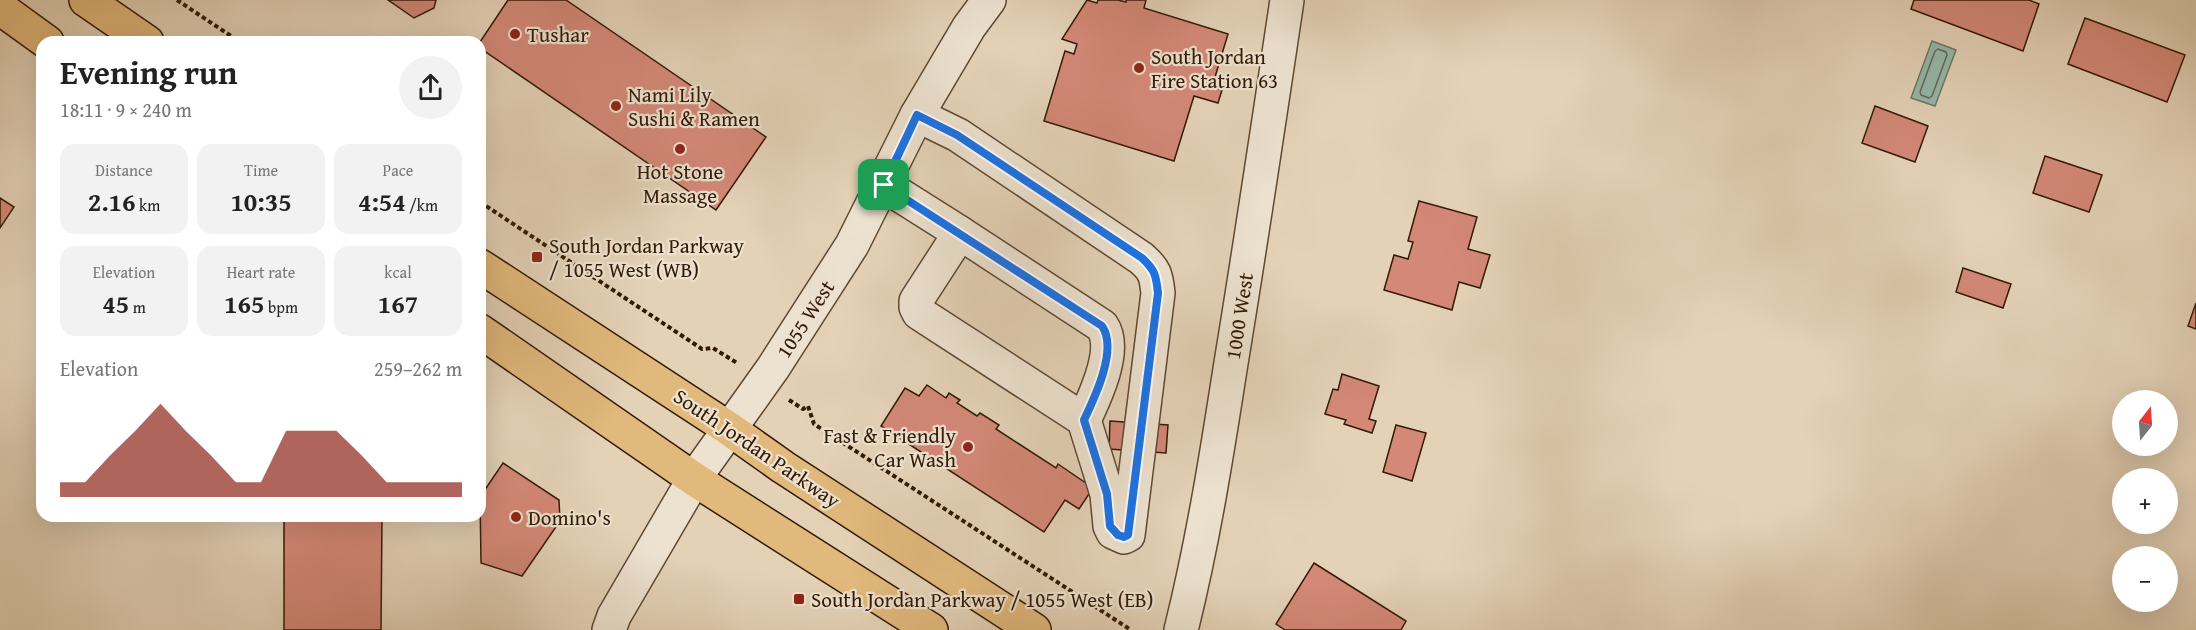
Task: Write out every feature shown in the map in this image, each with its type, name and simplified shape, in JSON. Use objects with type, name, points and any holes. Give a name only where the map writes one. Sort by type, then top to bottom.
[{"type":"main road","points":[[86,0],[131,36]]},
{"type":"main road","points":[[0,8],[39,36]]},
{"type":"main road","name":"South Jordan Parkway","points":[[486,270],[1034,630]]},
{"type":"main road","points":[[486,335],[694,479],[931,630]]},
{"type":"street","name":"1055 West","points":[[609,630],[614,616],[694,479],[728,428],[763,382],[852,246],[917,115],[969,27],[989,0]]},
{"type":"street","name":"1000 West","points":[[1181,630],[1197,567],[1210,492],[1251,245],[1287,0]]},
{"type":"street","points":[[917,115],[957,135],[1142,258],[1152,268],[1158,293],[1128,535],[1124,537],[1118,535],[1110,526],[1107,494],[1084,420],[919,313],[916,301],[960,232]]},
{"type":"street","points":[[884,185],[960,232],[1102,326],[1108,340],[1102,381],[1084,420]]},
{"type":"path","points":[[177,0],[231,36]]},
{"type":"path","points":[[486,205],[702,349],[713,348],[723,353],[803,410],[808,406],[814,424],[1131,630]]},
{"type":"water","points":[[1932,41],[1956,50],[1935,106],[1911,98]]},
{"type":"building","points":[[388,0],[436,0],[434,8],[414,18]]},
{"type":"building","points":[[508,0],[566,0],[766,137],[716,210],[486,52],[486,36],[484,36]]},
{"type":"building","name":"South Jordan Fire Station 63","points":[[1087,0],[1097,3],[1098,0],[1126,2],[1126,0],[1146,0],[1144,8],[1228,34],[1212,87],[1222,90],[1218,103],[1194,96],[1174,161],[1044,121],[1065,51],[1074,54],[1077,44],[1062,39]]},
{"type":"building","points":[[1914,0],[2029,0],[2039,4],[2023,51],[1911,9]]},
{"type":"building","points":[[2085,18],[2185,55],[2167,102],[2068,64]]},
{"type":"building","points":[[1875,106],[1928,126],[1915,162],[1862,143]]},
{"type":"building","points":[[2045,156],[2102,175],[2089,212],[2033,193]]},
{"type":"building","points":[[0,198],[14,207],[0,228]]},
{"type":"building","points":[[1419,201],[1477,217],[1468,249],[1490,255],[1480,288],[1459,282],[1452,310],[1384,290],[1394,255],[1408,259],[1413,242],[1408,241]]},
{"type":"building","points":[[1963,268],[2011,284],[2003,308],[1956,292]]},
{"type":"building","points":[[2196,303],[2196,329],[2188,326]]},
{"type":"building","points":[[1342,374],[1379,386],[1369,419],[1376,421],[1372,433],[1344,424],[1346,420],[1325,414],[1333,389],[1338,390]]},
{"type":"building","name":"Fast & Friendly Car Wash","points":[[927,385],[946,398],[949,393],[960,400],[957,403],[977,416],[980,413],[999,425],[996,429],[1056,468],[1058,464],[1093,488],[1079,509],[1065,500],[1044,532],[881,426],[905,388],[919,396]]},
{"type":"building","points":[[1110,421],[1168,425],[1166,453],[1109,449]]},
{"type":"building","points":[[1396,425],[1426,433],[1412,481],[1383,472]]},
{"type":"building","points":[[503,463],[559,500],[560,521],[522,576],[481,563],[480,522],[486,522],[486,488]]},
{"type":"building","points":[[284,522],[382,522],[381,630],[284,630]]},
{"type":"building","points":[[1314,563],[1406,621],[1401,630],[1285,630],[1276,624]]},
{"type":"place","name":"Tushar","points":[[515,34]]},
{"type":"place","name":"South Jordan Fire Station 63","points":[[1139,68]]},
{"type":"place","name":"Nami Lily Sushi & Ramen","points":[[616,106]]},
{"type":"place","name":"Hot Stone Massage","points":[[680,149]]},
{"type":"place","name":"South Jordan Parkway / 1055 West (WB)","points":[[537,257]]},
{"type":"place","name":"Fast & Friendly Car Wash","points":[[968,447]]},
{"type":"place","name":"Domino's","points":[[516,517]]},
{"type":"place","name":"South Jordan Parkway / 1055 West (EB)","points":[[799,599]]},
{"type":"route","points":[[917,115],[957,135],[1142,258],[1152,268],[1158,293],[1128,535],[1124,537],[1118,535],[1110,526],[1107,494],[1084,420],[1102,381],[1108,340],[1102,326],[960,232],[884,185],[917,115]]}]
